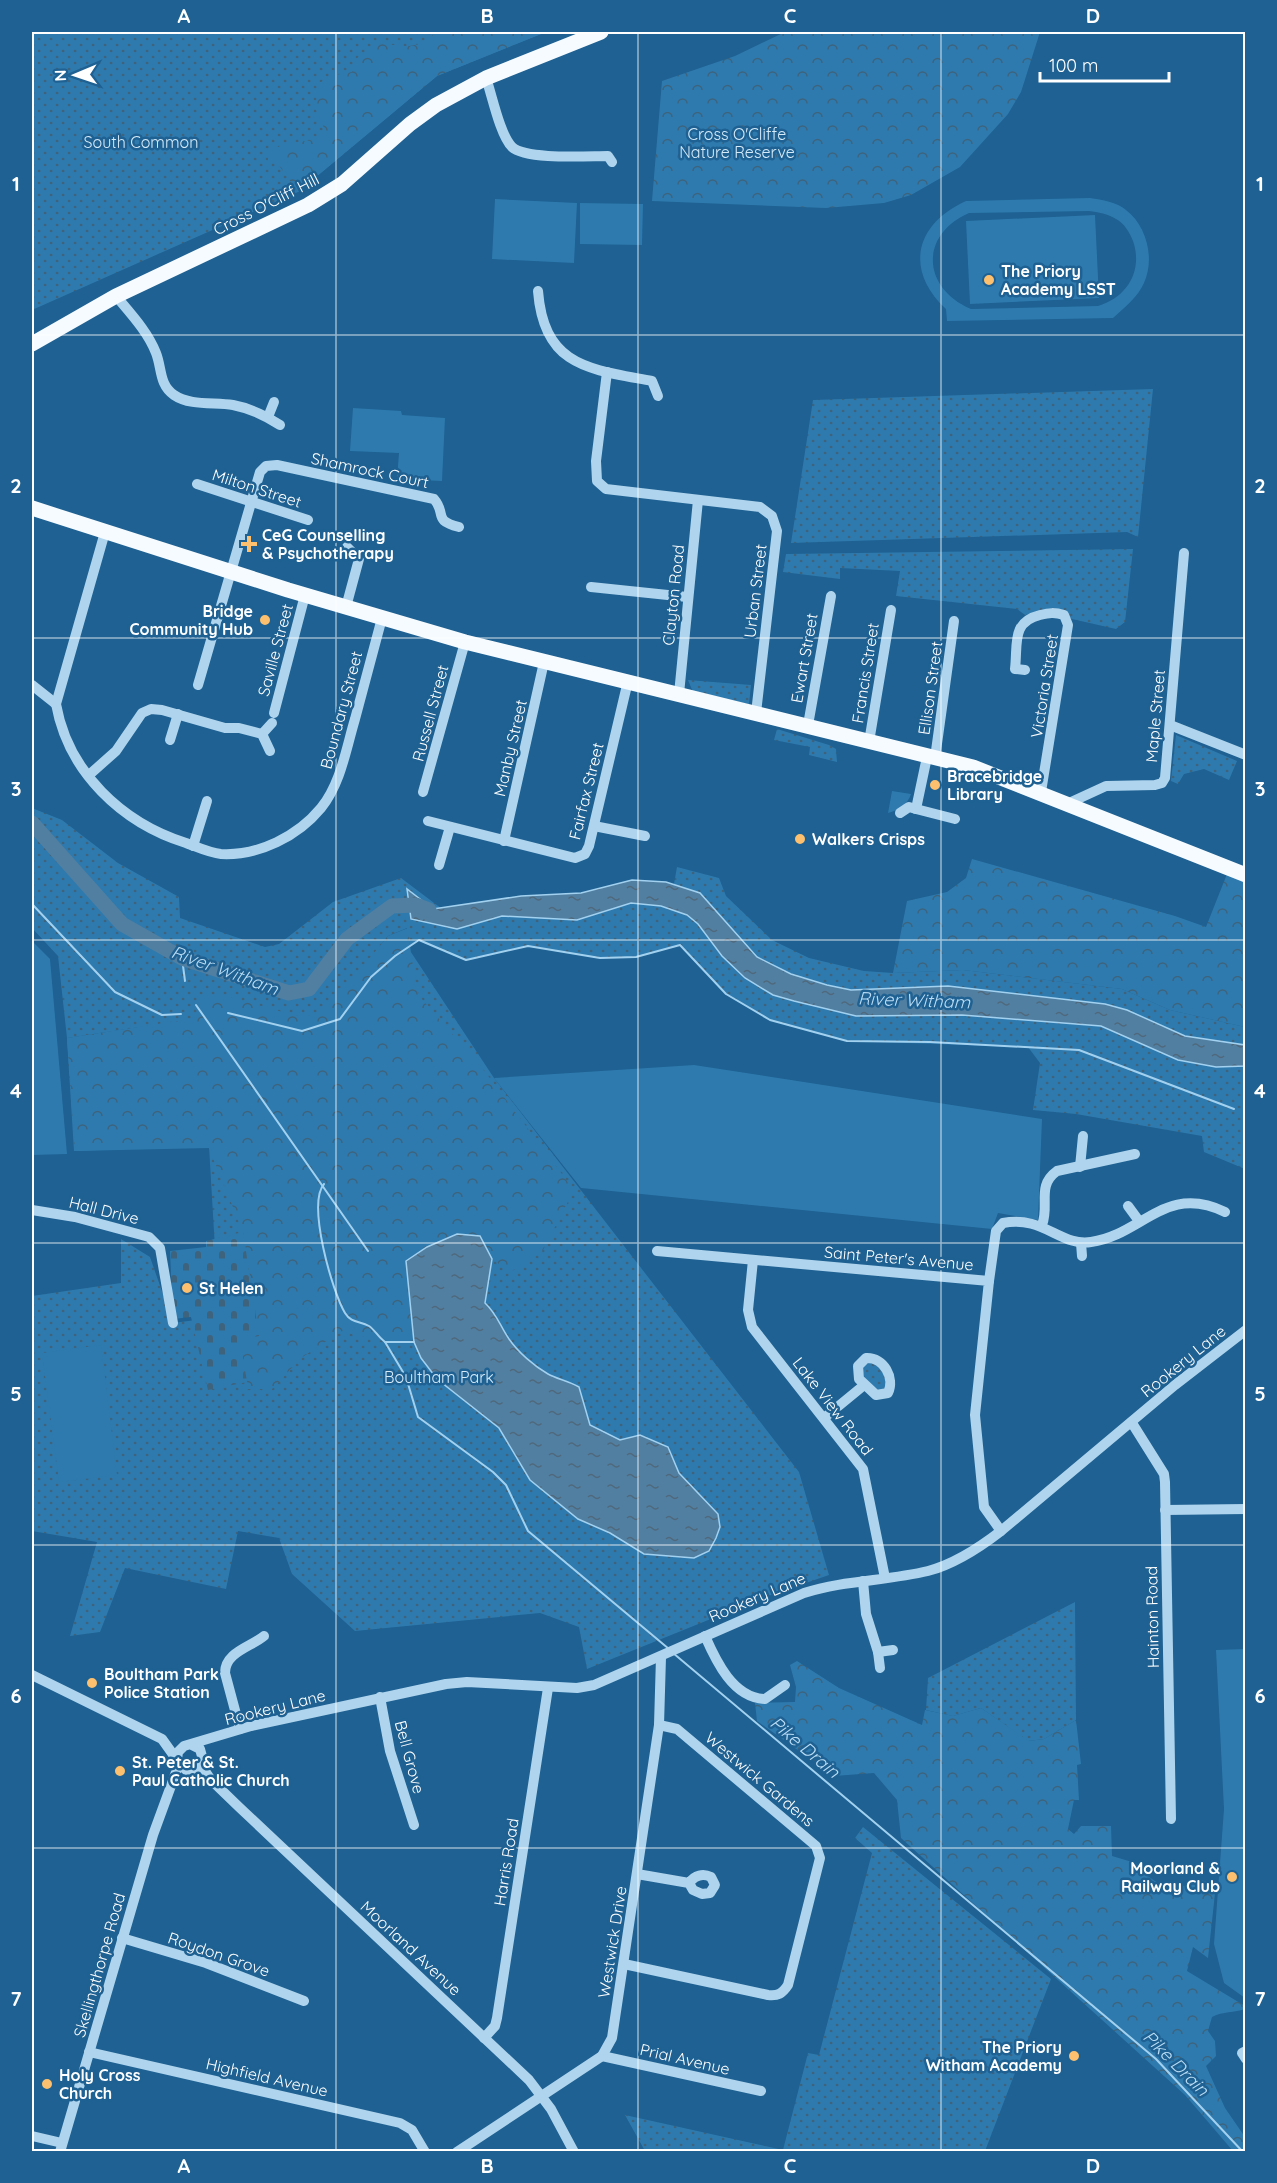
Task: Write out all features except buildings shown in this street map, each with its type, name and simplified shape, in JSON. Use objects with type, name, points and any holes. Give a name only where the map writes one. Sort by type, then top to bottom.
[{"type":"main road","name":"Cross O'Cliff Hill","points":[[32,344],[116,296],[308,206],[342,184],[427,111],[486,78],[601,32]]},
{"type":"main road","points":[[32,508],[305,596],[465,642],[973,767],[1069,803],[1245,875]]},
{"type":"street","points":[[486,78],[506,139],[513,148],[526,154],[608,156],[612,162]]},
{"type":"street","points":[[538,291],[539,310],[558,350],[576,363],[652,381],[658,396]]},
{"type":"street","points":[[116,296],[143,329],[156,354],[162,380],[173,394],[189,401],[235,406],[268,417],[280,425]]},
{"type":"street","name":"Urban Street","points":[[607,372],[596,461],[597,482],[606,489],[760,507],[772,516],[777,531],[756,712]]},
{"type":"street","points":[[268,417],[274,402]]},
{"type":"street","name":"Shamrock Court","points":[[251,501],[260,472],[266,466],[277,465],[434,499],[438,503],[439,516],[445,524],[459,527]]},
{"type":"street","name":"Milton Street","points":[[197,484],[308,520]]},
{"type":"street","name":"Clayton Road","points":[[679,694],[698,500]]},
{"type":"street","points":[[198,685],[251,501]]},
{"type":"street","points":[[32,685],[56,704],[105,532]]},
{"type":"street","points":[[346,608],[364,560],[347,547]]},
{"type":"street","name":"Maple Street","points":[[1069,803],[1106,786],[1162,783],[1165,778],[1184,553]]},
{"type":"street","points":[[591,587],[687,597]]},
{"type":"street","name":"Saville Street","points":[[262,734],[273,718],[305,596]]},
{"type":"street","name":"Ewart Street","points":[[808,725],[831,596]]},
{"type":"street","name":"Francis Street","points":[[869,742],[891,610]]},
{"type":"street","name":"Victoria Street","points":[[1025,670],[1015,669],[1020,627],[1026,619],[1053,612],[1064,615],[1068,625],[1041,792]]},
{"type":"street","name":"Boundary Street","points":[[56,704],[60,725],[71,752],[110,801],[139,823],[193,846],[220,854],[256,849],[288,837],[306,824],[323,806],[338,778],[382,618]]},
{"type":"street","name":"Ellison Street","points":[[916,809],[931,758],[954,621]]},
{"type":"street","name":"Russell Street","points":[[423,792],[465,642]]},
{"type":"street","name":"Manby Street","points":[[504,841],[544,662]]},
{"type":"street","name":"Fairfax Street","points":[[428,821],[575,858],[585,854],[594,826],[628,681]]},
{"type":"street","points":[[89,776],[116,751],[142,713],[151,709],[178,714],[225,728],[239,728],[262,734],[270,751]]},
{"type":"street","points":[[170,740],[178,714]]},
{"type":"street","points":[[1170,724],[1244,750]]},
{"type":"street","points":[[193,846],[207,801]]},
{"type":"street","points":[[900,813],[909,807],[955,819]]},
{"type":"street","points":[[594,826],[645,836]]},
{"type":"street","points":[[439,865],[450,827]]},
{"type":"street","points":[[1080,1167],[1083,1136]]},
{"type":"street","points":[[1042,1225],[1046,1211],[1044,1192],[1046,1181],[1057,1171],[1135,1154]]},
{"type":"street","points":[[989,1281],[999,1226],[1011,1222],[1042,1225],[1081,1243],[1110,1238],[1165,1208],[1196,1204],[1220,1206]]},
{"type":"street","points":[[1128,1206],[1139,1221]]},
{"type":"street","name":"Hall Drive","points":[[32,1210],[75,1217],[149,1237],[160,1248],[173,1323]]},
{"type":"street","points":[[1081,1243],[1082,1256]]},
{"type":"street","name":"Saint Peter's Avenue","points":[[657,1251],[989,1281],[975,1415],[984,1507],[1001,1531]]},
{"type":"street","name":"Lake View Road","points":[[753,1260],[748,1310],[752,1327],[824,1418],[866,1476],[885,1578]]},
{"type":"street","name":"Rookery Lane","points":[[188,1745],[240,1729],[380,1697],[467,1682],[548,1688],[594,1685],[804,1593],[825,1586],[928,1571],[953,1562],[979,1548],[1001,1531],[1132,1424],[1175,1385],[1245,1330]]},
{"type":"street","points":[[824,1418],[863,1386]]},
{"type":"street","name":"Hainton Road","points":[[1132,1424],[1164,1474],[1171,1819]]},
{"type":"street","points":[[1165,1510],[1245,1509]]},
{"type":"street","points":[[863,1581],[866,1614],[878,1652],[880,1668]]},
{"type":"street","points":[[240,1729],[225,1673],[226,1664],[235,1654],[264,1636]]},
{"type":"street","points":[[705,1636],[717,1665],[747,1694],[765,1699],[785,1685]]},
{"type":"street","points":[[878,1652],[893,1650]]},
{"type":"street","name":"Westwick Drive","points":[[602,2056],[612,2038],[668,1654]]},
{"type":"street","points":[[32,1675],[162,1739],[188,1745]]},
{"type":"street","name":"Harris Road","points":[[484,2038],[495,2026],[497,2018],[548,1688]]},
{"type":"street","name":"Bell Grove","points":[[380,1697],[390,1751],[414,1825]]},
{"type":"street","name":"Westwick Gardens","points":[[624,1964],[777,1996],[788,1986],[820,1858],[816,1846],[677,1729],[659,1725]]},
{"type":"street","points":[[162,1739],[183,1766]]},
{"type":"street","points":[[183,1766],[202,1761],[213,1739]]},
{"type":"street","points":[[183,1766],[178,1752],[188,1745]]},
{"type":"street","name":"Moorland Avenue","points":[[188,1745],[200,1749],[202,1761],[211,1780]]},
{"type":"street","name":"Moorland Avenue","points":[[183,1766],[211,1780],[542,2095],[574,2151]]},
{"type":"street","name":"Skellingthorpe Road","points":[[61,2147],[169,1787],[183,1766]]},
{"type":"street","points":[[637,1874],[689,1882]]},
{"type":"street","name":"Roydon Grove","points":[[122,1938],[206,1963],[304,2001]]},
{"type":"street","points":[[1245,2051],[1242,2053],[1245,2059]]},
{"type":"street","name":"Highfield Avenue","points":[[89,2052],[400,2122],[411,2130],[425,2151]]},
{"type":"street","points":[[457,2151],[602,2056]]},
{"type":"street","name":"Prial Avenue","points":[[602,2056],[761,2091]]},
{"type":"street","points":[[32,2136],[61,2147]]},
{"type":"green space","name":"South Common","points":[[32,32],[546,32],[437,76],[298,192],[32,310]]},
{"type":"green space","points":[[435,32],[546,32],[437,76],[298,192],[278,164],[268,160],[268,152],[284,144],[320,139],[324,128],[316,109],[317,84],[335,75],[352,72],[358,57],[382,43],[411,46],[424,42]]},
{"type":"green space","name":"Cross O'Cliffe Nature Reserve","points":[[785,32],[1040,32],[1021,92],[1008,114],[960,167],[911,195],[884,203],[826,208],[652,201],[662,81],[735,56]]},
{"type":"green space","points":[[1090,198],[1118,205],[1133,217],[1144,234],[1149,264],[1144,283],[1134,298],[1113,318],[947,321],[946,309],[924,279],[920,264],[921,249],[926,235],[935,222],[966,201]],"holes":[[[1089,211],[1103,213],[1122,223],[1133,241],[1136,252],[1134,272],[1130,281],[1125,289],[1109,302],[1098,306],[971,309],[955,300],[943,288],[936,275],[933,261],[941,234],[969,213]]]},
{"type":"green space","points":[[495,199],[577,203],[574,263],[492,259]]},
{"type":"green space","points":[[580,203],[643,204],[642,245],[580,244]]},
{"type":"green space","points":[[1095,215],[1099,298],[970,304],[966,221]]},
{"type":"green space","points":[[1153,389],[1138,537],[1127,532],[791,543],[813,400]]},
{"type":"green space","points":[[353,408],[401,411],[402,415],[445,418],[442,481],[397,479],[399,453],[350,451]]},
{"type":"green space","points":[[1133,549],[1125,622],[1116,629],[1072,619],[1054,608],[1025,615],[1017,609],[896,596],[900,571],[840,568],[840,579],[783,572],[786,554]]},
{"type":"green space","points":[[688,680],[751,685],[749,704],[693,692]]},
{"type":"green space","points":[[777,729],[829,745],[836,749],[837,762],[809,755],[810,747],[774,740]]},
{"type":"green space","points":[[1176,735],[1237,761],[1229,780],[1204,769],[1184,774],[1178,784],[1171,781]]},
{"type":"green space","points":[[892,791],[911,794],[903,806],[888,813]]},
{"type":"green space","name":"Boultham Park","points":[[32,808],[62,820],[118,863],[179,897],[180,918],[265,947],[279,944],[333,902],[401,878],[458,921],[672,895],[677,867],[719,878],[726,896],[772,940],[809,958],[864,971],[893,973],[963,970],[1122,989],[1170,1010],[1245,1027],[1245,1169],[1204,1152],[1202,1136],[1076,1114],[1033,1110],[1040,1063],[1028,1047],[847,1041],[770,1020],[726,994],[680,945],[636,957],[600,958],[528,946],[466,960],[419,940],[410,946],[407,928],[388,936],[379,947],[399,934],[494,1078],[799,1472],[829,1575],[765,1597],[587,1669],[579,1627],[540,1613],[355,1631],[292,1574],[279,1538],[238,1531],[226,1589],[125,1568],[100,1632],[70,1636],[97,1542],[32,1531],[32,1296],[121,1283],[121,1239],[150,1257],[173,1323],[219,1317],[209,1146],[74,1151],[67,1039],[153,1025],[67,1038],[58,956],[32,928]]},
{"type":"green space","points":[[972,859],[1175,916],[1206,927],[1229,869],[1245,873],[1245,1027],[1170,1010],[1122,989],[963,970],[893,973],[907,901],[947,892],[966,878]]},
{"type":"green space","points":[[408,928],[415,987],[421,998],[486,1073],[574,1190],[542,1252],[510,1272],[492,1259],[480,1236],[406,1261],[414,1342],[385,1342],[342,1331],[301,1358],[272,1389],[246,1389],[247,1382],[240,1340],[259,1335],[243,1232],[209,1148],[75,1151],[67,1038],[197,1018],[202,996],[229,997],[297,1016],[315,1016],[332,1004],[388,936]]},
{"type":"green space","points":[[32,941],[50,959],[67,1154],[32,1155]]},
{"type":"green space","points":[[694,1065],[1042,1119],[1038,1220],[998,1213],[992,1229],[581,1188],[494,1078]]},
{"type":"green space","points":[[243,1232],[259,1336],[240,1340],[247,1382],[208,1390],[191,1317],[173,1319],[170,1251],[206,1247],[206,1241]]},
{"type":"green space","points":[[101,1345],[117,1475],[59,1482],[42,1353]]},
{"type":"green space","points":[[872,1362],[883,1371],[887,1388],[882,1391],[867,1385],[861,1366]]},
{"type":"green space","points":[[1075,1602],[1076,1720],[1044,1739],[1028,1741],[981,1708],[953,1716],[926,1710],[928,1678]]},
{"type":"green space","name":"Moorland & Railway Club","points":[[1246,1649],[1245,1998],[1224,1983],[1214,1944],[1224,1809],[1216,1650]]},
{"type":"green space","points":[[797,1661],[839,1688],[922,1725],[925,1710],[953,1716],[981,1708],[1029,1741],[1044,1739],[1076,1720],[1081,1764],[1077,1765],[1079,1800],[1074,1800],[1068,1829],[1074,1834],[1081,1826],[1111,1826],[1112,1856],[1142,1865],[1141,1870],[1161,1884],[1173,1886],[1197,1884],[1197,1879],[1216,1884],[1208,1958],[1193,1947],[1187,1971],[1245,2006],[1245,2009],[1212,2017],[1208,2031],[1215,2041],[1216,2056],[1206,2066],[1225,2108],[1245,2137],[1245,2151],[1233,2151],[1185,2095],[901,1838],[897,1800],[874,1773],[834,1776],[757,1721],[755,1703],[795,1702],[796,1687],[790,1665]]},
{"type":"green space","points":[[863,1827],[1051,1979],[985,2151],[645,2151],[625,2115],[783,2150],[808,2053],[819,2055],[872,1853],[855,1838]]},
{"type":"water","points":[[632,880],[666,882],[700,893],[757,957],[791,974],[827,985],[851,990],[948,986],[1105,1004],[1127,1010],[1185,1036],[1245,1045],[1245,1066],[1216,1067],[1178,1060],[1101,1026],[962,1015],[856,1016],[794,1001],[773,995],[745,978],[722,956],[698,924],[687,915],[661,906],[631,903],[577,920],[502,916],[457,929],[411,919],[407,889],[433,909],[521,896],[581,893]]},
{"type":"water","points":[[457,1234],[480,1236],[492,1259],[485,1303],[493,1311],[513,1344],[537,1367],[579,1387],[590,1425],[620,1440],[640,1435],[668,1447],[679,1473],[718,1514],[720,1527],[709,1551],[694,1558],[644,1554],[610,1533],[578,1519],[530,1480],[499,1428],[437,1379],[421,1358],[414,1342],[406,1261],[427,1247]]},
{"type":"waterway","name":"River Witham","points":[[32,823],[122,924],[182,958],[289,993],[309,989],[347,939],[392,906],[416,905],[429,910]]},
{"type":"waterway","points":[[32,904],[115,992],[162,1015],[181,1014]]},
{"type":"waterway","points":[[228,1013],[302,1031],[340,1019],[371,977],[395,956],[419,940],[466,960],[528,946],[600,958],[636,957],[680,945],[726,994],[770,1020],[847,1041],[930,1042],[1079,1050],[1234,1109]]},
{"type":"waterway","points":[[182,958],[185,981]]},
{"type":"waterway","points":[[196,1005],[368,1251]]},
{"type":"waterway","points":[[324,1184],[319,1194],[318,1210],[323,1248],[345,1313],[353,1320],[369,1326],[385,1342],[414,1342]]},
{"type":"waterway","name":"Pike Drain","points":[[385,1342],[406,1377],[418,1417],[493,1472],[506,1485],[528,1531],[669,1649]]},
{"type":"waterway","name":"Pike Drain","points":[[673,1653],[1156,2059],[1243,2152]]},
{"type":"place","name":"The Priory Academy LSST","points":[[989,280]]},
{"type":"place","name":"CeG Counselling & Psychotherapy","points":[[249,544]]},
{"type":"place","name":"Bridge Community Hub","points":[[265,620]]},
{"type":"place","name":"Bracebridge Library","points":[[935,785]]},
{"type":"place","name":"Walkers Crisps","points":[[800,839]]},
{"type":"place","name":"St Helen","points":[[187,1288]]},
{"type":"place","name":"Boultham Park Police Station","points":[[92,1683]]},
{"type":"place","name":"St. Peter & St. Paul Catholic Church","points":[[120,1771]]},
{"type":"place","name":"Moorland & Railway Club","points":[[1232,1877]]},
{"type":"place","name":"The Priory Witham Academy","points":[[1074,2056]]},
{"type":"place","name":"Holy Cross Church","points":[[47,2084]]}]
